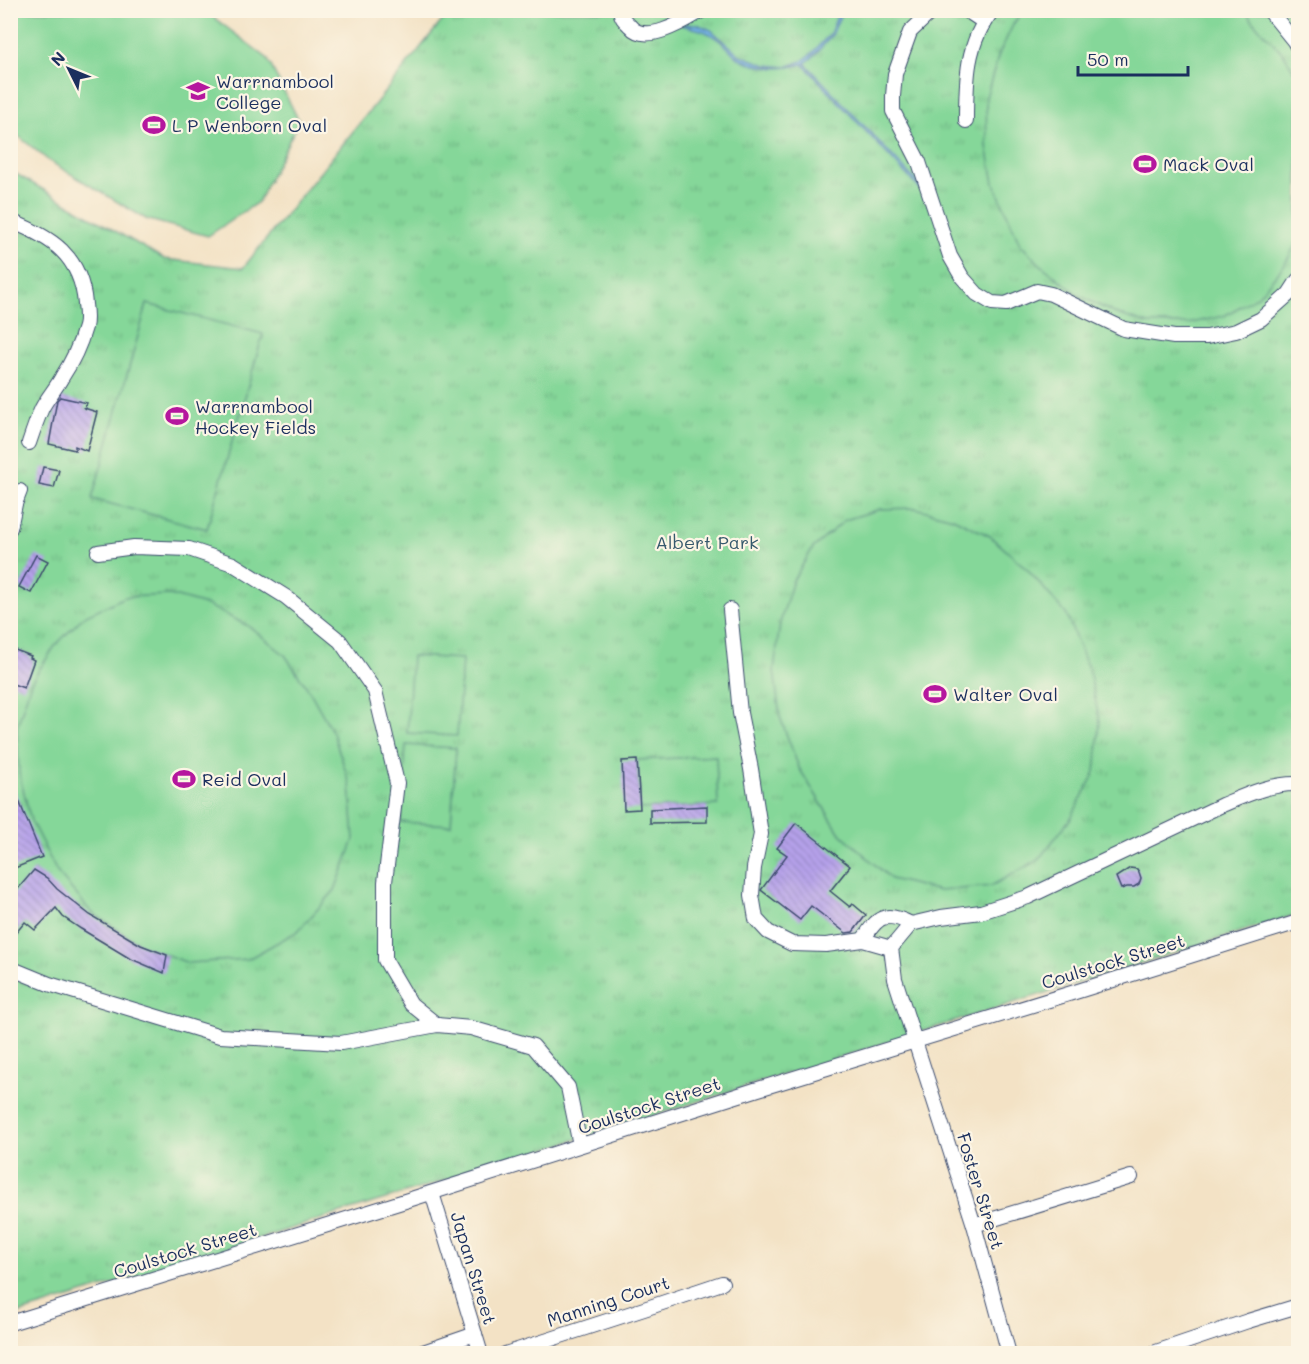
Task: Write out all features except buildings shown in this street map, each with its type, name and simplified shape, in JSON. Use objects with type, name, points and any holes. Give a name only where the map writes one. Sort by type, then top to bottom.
[{"type":"street","points":[[620,10],[621,17],[633,30],[652,35],[679,24],[703,10]]},
{"type":"street","points":[[933,10],[910,32],[895,74],[893,111],[919,162],[950,256],[962,277],[976,294],[992,303],[1006,304],[1037,291],[1051,294],[1124,329],[1174,337],[1207,337],[1236,331],[1262,319],[1289,294],[1299,280]]},
{"type":"street","points":[[966,10],[984,22]]},
{"type":"street","points":[[966,121],[966,82],[972,52],[984,22],[993,10]]},
{"type":"street","points":[[1269,10],[1299,48]]},
{"type":"street","points":[[10,221],[55,243],[66,255],[79,277],[87,324],[77,350],[43,408],[29,443]]},
{"type":"street","points":[[10,528],[20,491]]},
{"type":"street","points":[[98,552],[134,547],[189,549],[233,564],[286,597],[340,640],[375,691],[397,783],[385,882],[385,960],[411,1004],[437,1025]]},
{"type":"street","points":[[730,610],[740,714],[761,834],[754,868],[752,895],[756,918],[768,932],[792,944],[826,945],[863,940],[891,948],[910,924],[940,917],[981,912],[1028,897],[1253,792],[1286,783],[1299,784]]},
{"type":"street","points":[[863,940],[878,919],[888,916],[899,918],[910,924]]},
{"type":"street","name":"Coulstock Street","points":[[10,1323],[1299,922]]},
{"type":"street","name":"Foster Street","points":[[891,948],[895,979],[974,1225],[1009,1353]]},
{"type":"street","points":[[10,968],[49,984],[220,1036],[341,1043],[437,1025],[471,1028],[532,1046],[568,1087],[580,1145]]},
{"type":"street","points":[[974,1225],[1131,1177]]},
{"type":"street","name":"Japan Street","points":[[432,1193],[481,1353]]},
{"type":"street","name":"Manning Court","points":[[505,1353],[722,1282]]},
{"type":"street","points":[[1150,1353],[1299,1306]]},
{"type":"street","points":[[417,1353],[475,1334]]},
{"type":"green space","name":"L P Wenborn Oval","points":[[10,11],[205,11],[267,58],[299,121],[258,202],[208,236],[146,219],[49,161],[11,130]]},
{"type":"green space","name":"Albert Park","points":[[450,11],[1298,11],[1298,914],[11,1316],[11,171],[164,259],[243,268]]},
{"type":"green space","name":"Mack Oval","points":[[1023,11],[1245,11],[1284,54],[1298,78],[1298,240],[1285,264],[1258,296],[1224,316],[1187,324],[1148,324],[1114,313],[1080,296],[1042,266],[1020,244],[994,183],[987,146],[986,97],[999,54],[1014,23]]},
{"type":"green space","name":"Warrnambool Hockey Fields","points":[[147,304],[263,334],[207,529],[92,499]]},
{"type":"green space","name":"Walter Oval","points":[[915,508],[953,518],[990,536],[1028,570],[1066,614],[1089,671],[1100,722],[1095,772],[1071,818],[1038,860],[991,886],[940,891],[891,879],[839,832],[799,768],[780,717],[774,670],[780,623],[793,580],[813,548],[845,520],[880,509]]},
{"type":"green space","name":"Reid Oval","points":[[170,595],[209,606],[250,627],[285,655],[310,692],[333,733],[350,784],[354,840],[335,890],[298,931],[248,959],[188,963],[141,945],[91,912],[57,872],[31,821],[19,773],[17,727],[31,682],[55,646],[84,616],[125,597]]},
{"type":"green space","points":[[412,656],[462,659],[457,736],[407,733]]},
{"type":"green space","points":[[406,745],[456,748],[451,825],[401,822]]},
{"type":"green space","points":[[716,756],[718,805],[640,809],[637,760]]},
{"type":"water","points":[[839,11],[842,11],[832,35],[805,63],[930,196],[931,201],[803,64],[787,67],[778,68],[747,62],[737,57],[710,34],[679,24],[697,24],[711,30],[740,55],[766,65],[786,67],[810,55],[830,34]]},
{"type":"place","name":"Warrnambool College","points":[[198,91]]},
{"type":"place","name":"L P Wenborn Oval","points":[[154,125]]},
{"type":"place","name":"Mack Oval","points":[[1145,164]]},
{"type":"place","name":"Warrnambool Hockey Fields","points":[[177,416]]},
{"type":"place","name":"Walter Oval","points":[[935,694]]},
{"type":"place","name":"Reid Oval","points":[[184,779]]}]
